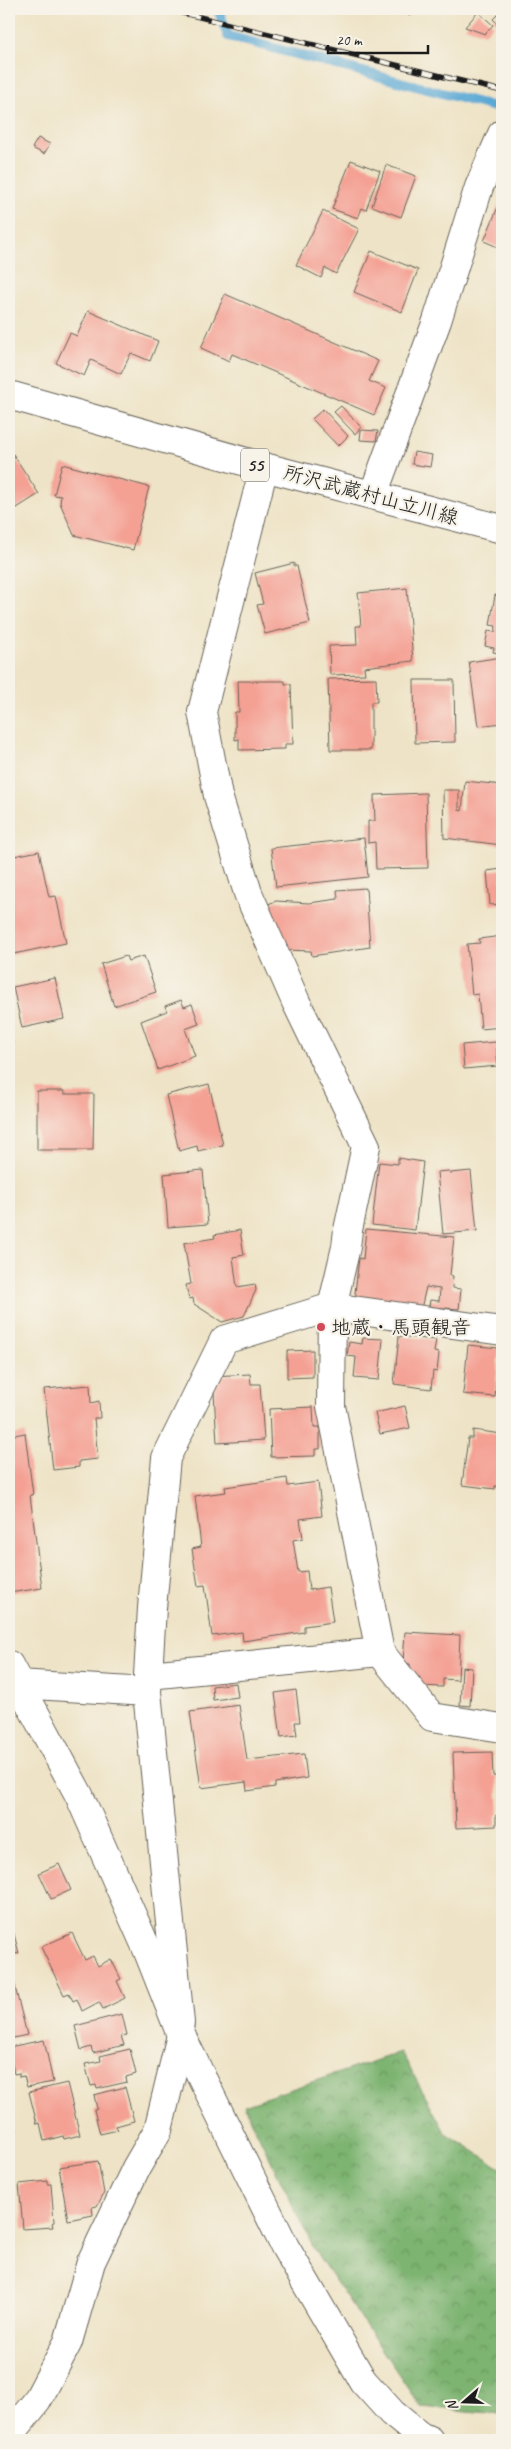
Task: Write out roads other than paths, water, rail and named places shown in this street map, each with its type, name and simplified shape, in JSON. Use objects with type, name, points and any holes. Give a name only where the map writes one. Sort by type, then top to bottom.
[{"type":"street","points":[[373,495],[437,322],[479,187],[502,134]]},
{"type":"street","name":"所沢武蔵村山立川線","points":[[9,395],[264,467],[502,529]]},
{"type":"street","points":[[264,467],[202,712],[216,789],[248,893],[296,1002],[366,1146],[332,1307],[331,1406],[380,1652],[432,1716],[502,1728]]},
{"type":"street","points":[[9,2436],[37,2401],[68,2342],[91,2262],[136,2168],[158,2130],[181,2036],[148,1684],[152,1608],[166,1458],[224,1340],[332,1307],[502,1331]]},
{"type":"street","points":[[12,1678],[148,1684],[380,1652]]},
{"type":"street","points":[[12,1678],[79,1795],[146,1949],[181,2036],[284,2247],[363,2381],[392,2413],[420,2436],[429,2440]]},
{"type":"waterway","points":[[218,9],[228,36],[502,109]]},
{"type":"railway","points":[[167,9],[502,91]]},
{"type":"place","name":"地蔵・馬頭観音","points":[[321,1327]]}]
